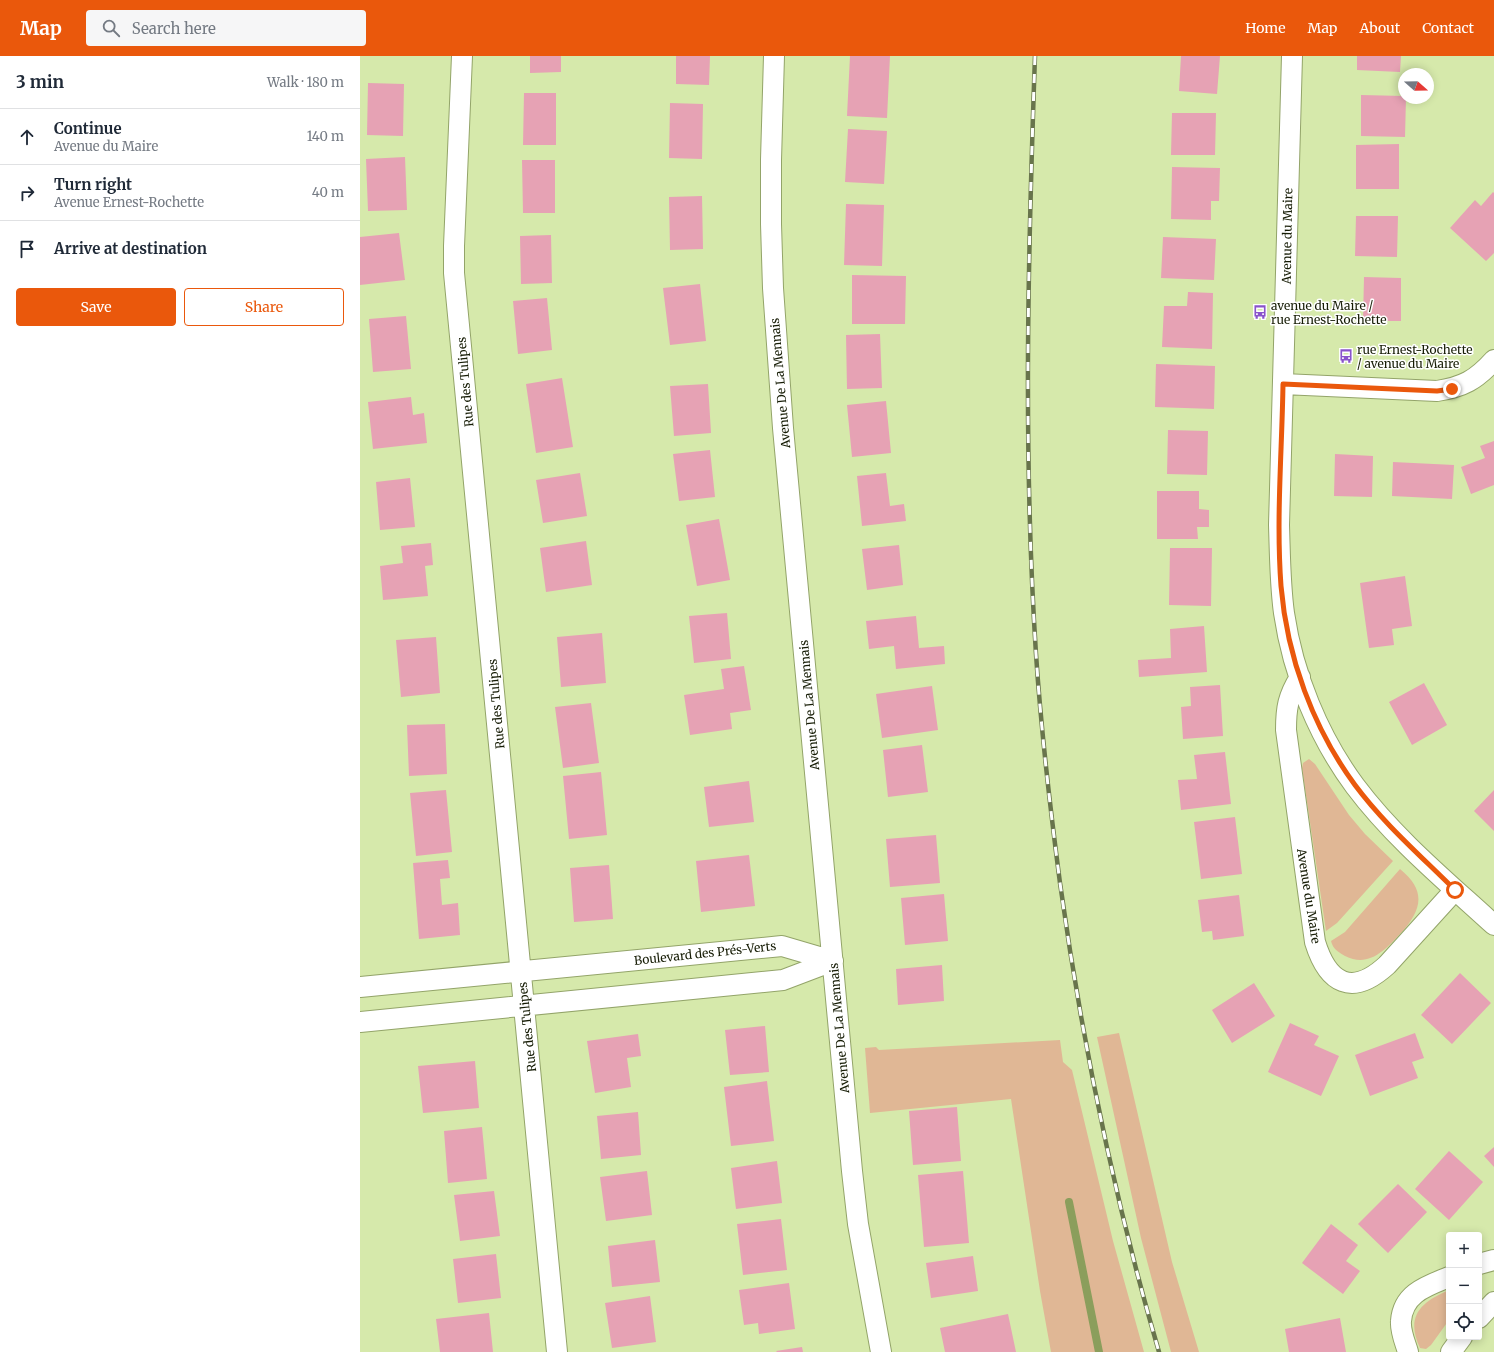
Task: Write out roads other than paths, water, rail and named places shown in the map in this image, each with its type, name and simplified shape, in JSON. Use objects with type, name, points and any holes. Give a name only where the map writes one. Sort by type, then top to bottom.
[{"type":"street","name":"Rue des Tulipes","points":[[462,56],[454,274],[558,1352]]},
{"type":"street","name":"Avenue De La Mennais","points":[[774,56],[771,224],[773,288],[784,436],[858,1224],[881,1352]]},
{"type":"street","name":"Avenue du Maire","points":[[1292,56],[1279,526],[1280,560],[1285,614],[1294,659],[1320,727],[1355,785],[1396,833],[1494,925]]},
{"type":"street","points":[[1283,384],[1437,391],[1452,389],[1465,384],[1478,375],[1494,360]]},
{"type":"street","name":"Avenue du Maire","points":[[1300,677],[1293,687],[1286,708],[1286,730],[1315,942],[1319,956],[1325,967],[1342,980],[1352,984],[1364,982],[1376,975],[1387,965],[1455,890]]},
{"type":"street","name":"Boulevard des Prés-Verts","points":[[360,987],[782,946],[833,960]]},
{"type":"street","points":[[360,1022],[783,980],[833,960]]},
{"type":"street","points":[[1482,1263],[1494,1260]]},
{"type":"street","points":[[1408,1352],[1402,1333],[1401,1321],[1408,1300],[1413,1294],[1425,1287],[1446,1278]]},
{"type":"street","points":[[1482,1315],[1494,1302]]},
{"type":"street","points":[[1451,1352],[1460,1340]]},
{"type":"waterway","points":[[1069,1202],[1099,1352]]},
{"type":"railway","points":[[1035,56],[1030,205],[1028,430],[1032,579],[1043,740],[1060,883],[1078,1001],[1089,1060],[1114,1178],[1159,1352]]},
{"type":"place","name":"avenue du Maire / rue Ernest-Rochette","points":[[1260,312]]},
{"type":"place","name":"rue Ernest-Rochette / avenue du Maire","points":[[1346,356]]}]
